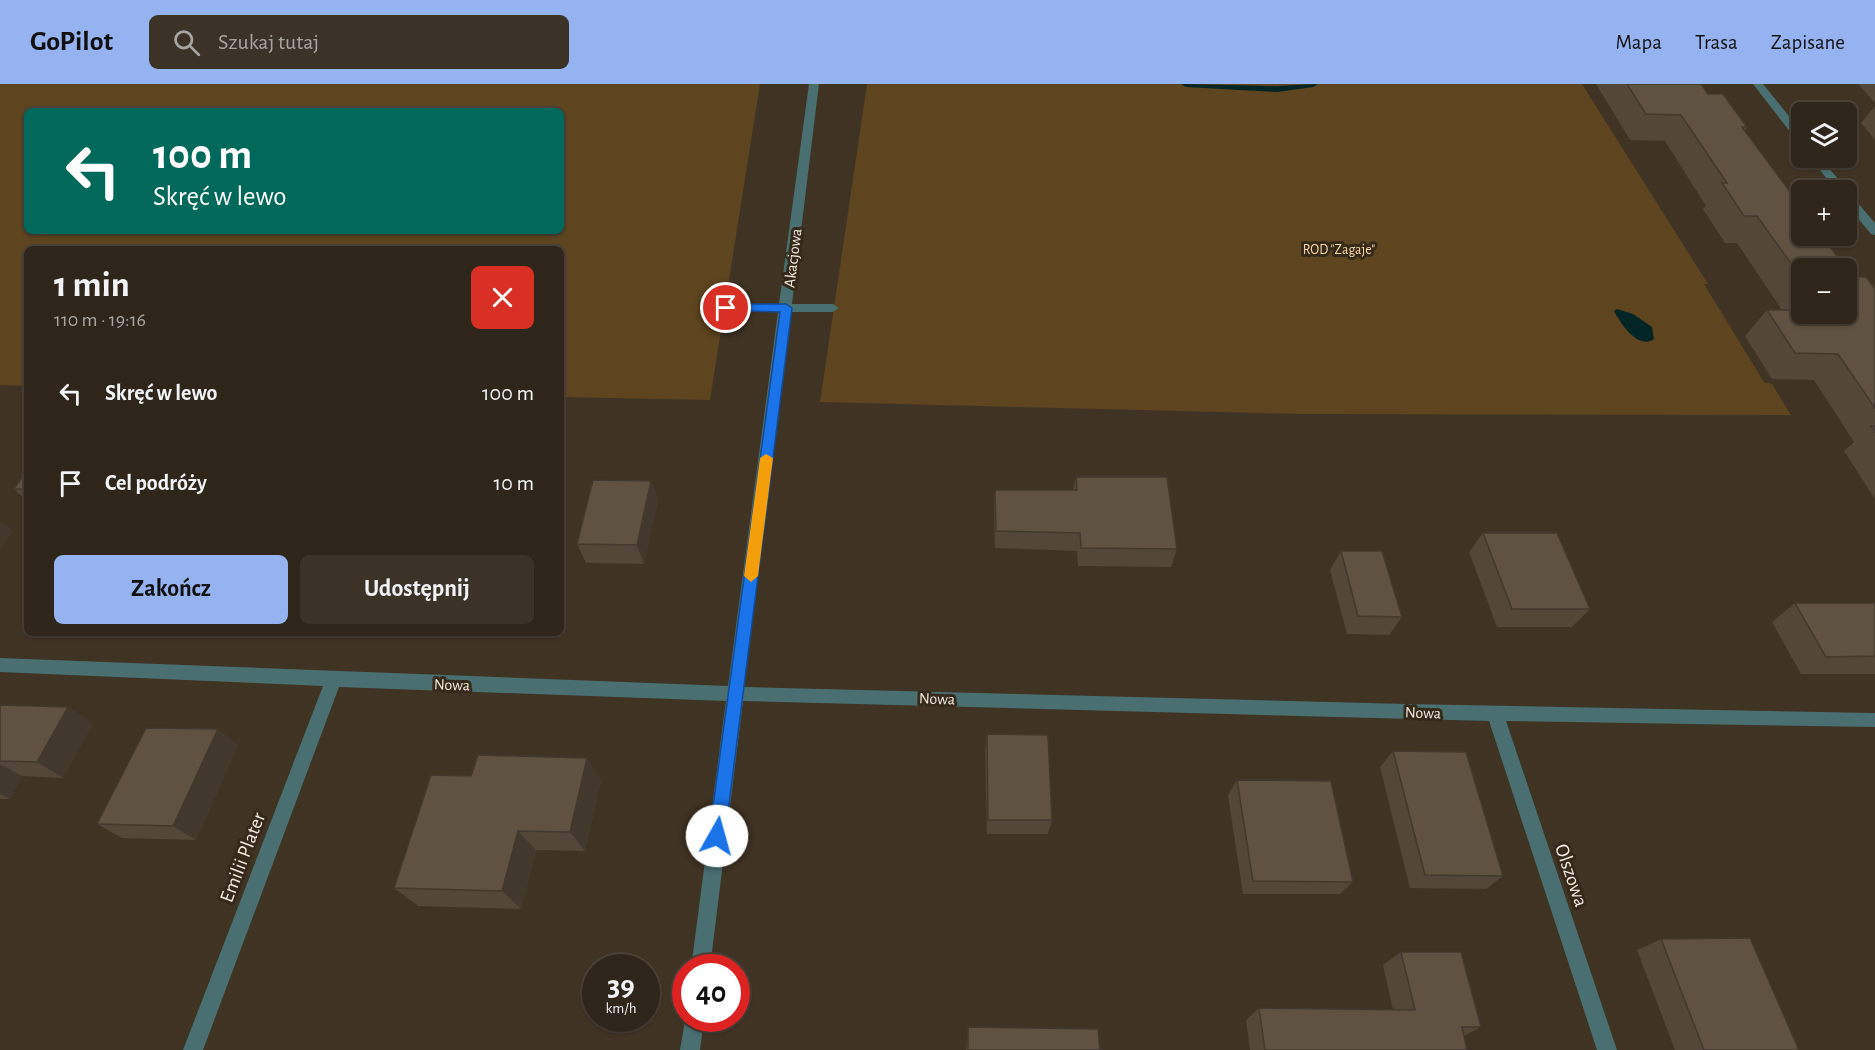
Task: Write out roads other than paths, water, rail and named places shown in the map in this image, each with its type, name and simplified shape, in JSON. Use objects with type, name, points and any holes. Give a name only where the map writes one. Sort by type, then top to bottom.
[{"type":"street","name":"Akacjowa","points":[[702,954],[814,84]]},
{"type":"street","points":[[1758,84],[1791,126]]},
{"type":"street","points":[[1823,168],[1834,180]]},
{"type":"street","points":[[1857,209],[1875,231]]},
{"type":"street","points":[[726,308],[833,308]]},
{"type":"street","name":"Nowa","points":[[0,665],[333,680],[736,693],[1495,714],[1875,720]]},
{"type":"street","name":"Emilii Plater","points":[[193,1050],[333,680]]},
{"type":"street","name":"Olszowa","points":[[1495,714],[1607,1050]]},
{"type":"street","points":[[690,1050],[692,1032]]},
{"type":"water","points":[[1617,309],[1633,314],[1652,327],[1654,339],[1642,341],[1631,334],[1614,311]]},
{"type":"waterway","points":[[1186,84],[1277,89],[1313,84]]},
{"type":"park label","name":"ROD \"Zagaje\"","points":[[1339,249]]}]
